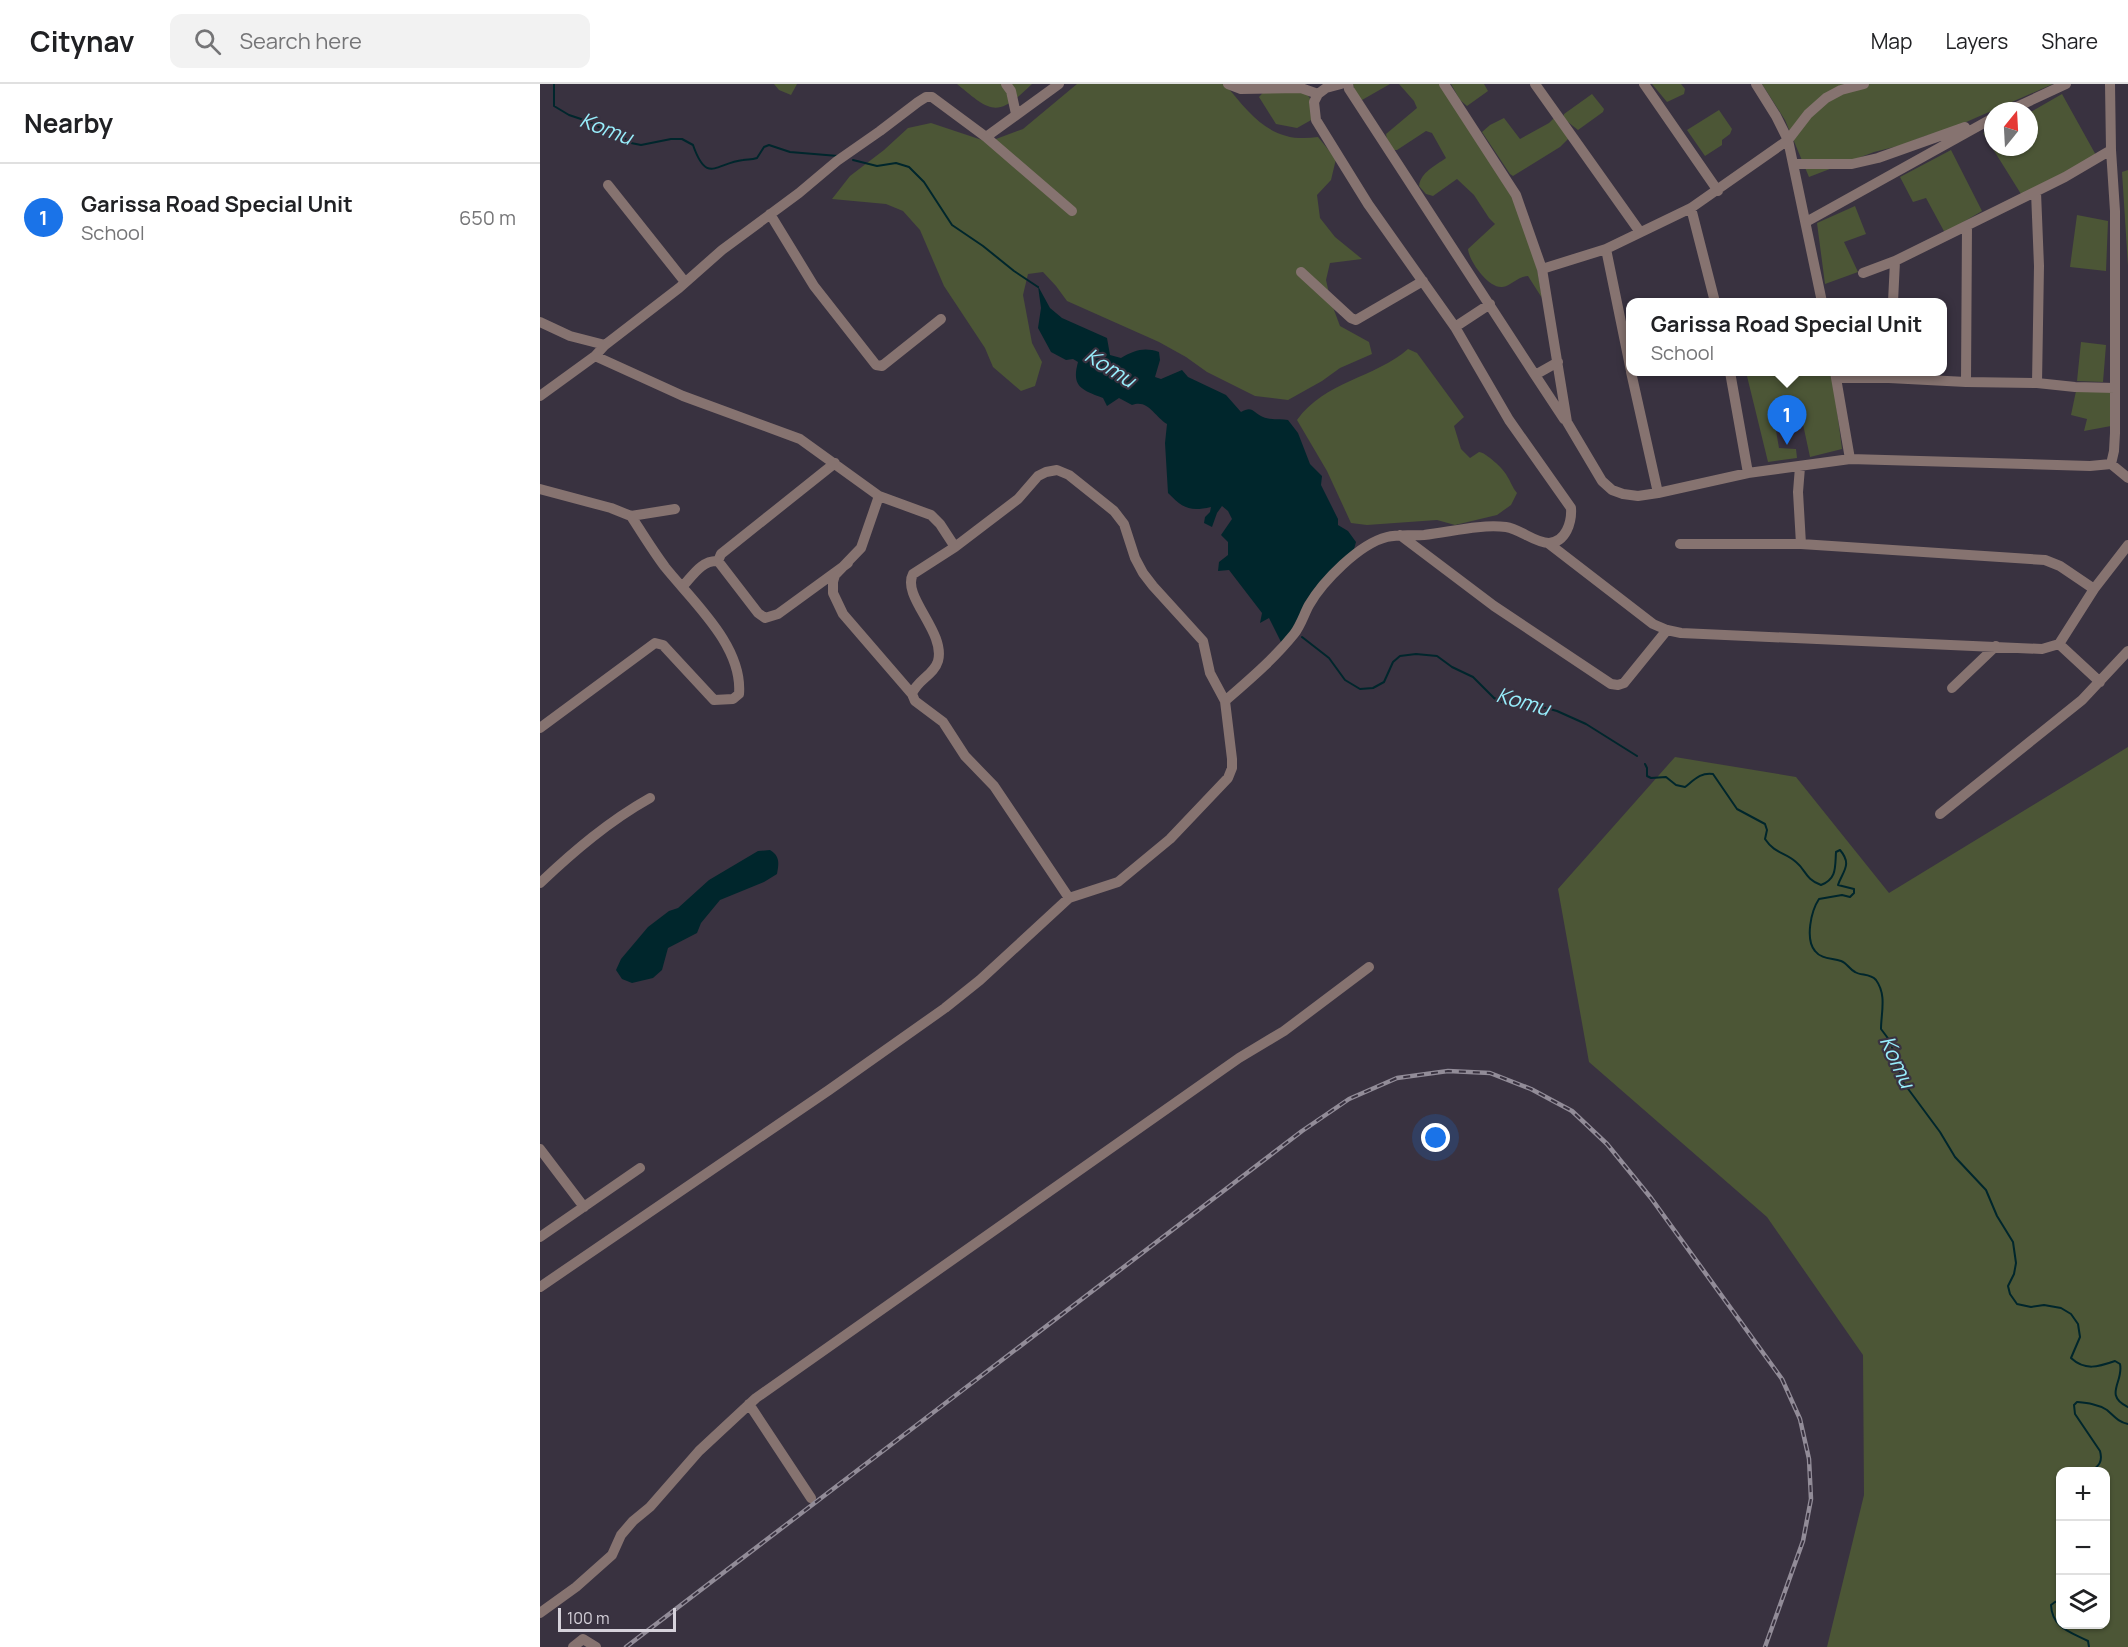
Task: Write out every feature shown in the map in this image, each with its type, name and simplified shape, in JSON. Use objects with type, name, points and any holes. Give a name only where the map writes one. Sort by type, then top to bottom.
[{"type":"street","points":[[1006,84],[1011,91],[1016,114]]},
{"type":"street","points":[[986,137],[1059,84]]},
{"type":"street","points":[[1228,84],[1235,89],[1293,87],[1318,94]]},
{"type":"street","points":[[1341,84],[1326,88],[1318,94],[1314,102],[1316,120],[1368,204],[1455,327],[1509,420],[1571,508],[1572,517],[1564,535],[1548,543]]},
{"type":"street","points":[[1348,84],[1349,89],[1567,422],[1602,481],[1612,490],[1638,496],[1748,473],[1850,459],[2090,466],[2111,464],[2128,477]]},
{"type":"street","points":[[1444,84],[1516,195],[1542,269],[1567,422]]},
{"type":"street","points":[[1535,84],[1640,232]]},
{"type":"street","points":[[1644,84],[1718,191]]},
{"type":"street","points":[[1756,84],[1788,140],[1821,298]]},
{"type":"street","points":[[1542,269],[1606,249],[1691,208],[1788,140],[1808,114],[1826,98],[1841,90],[1864,84]]},
{"type":"street","points":[[2027,102],[2066,84]]},
{"type":"street","points":[[2110,84],[2115,211],[2115,432],[2111,464]]},
{"type":"street","points":[[540,396],[595,356],[605,345],[722,250],[799,193],[837,161],[926,97],[932,97],[986,137],[1072,211]]},
{"type":"street","points":[[1794,164],[1852,164],[1878,158],[1984,120]]},
{"type":"street","points":[[1806,222],[1984,122]]},
{"type":"street","points":[[1863,273],[1895,261],[2036,192],[2111,150]]},
{"type":"street","points":[[608,185],[685,282]]},
{"type":"street","points":[[2036,192],[2039,266],[2037,383]]},
{"type":"street","points":[[1691,208],[1714,298]]},
{"type":"street","points":[[770,214],[813,286],[876,365],[882,366],[898,355],[941,319]]},
{"type":"street","points":[[1966,382],[1967,226]]},
{"type":"street","points":[[1606,249],[1626,347]]},
{"type":"street","points":[[1893,298],[1895,261]]},
{"type":"street","points":[[1301,272],[1356,320],[1423,281]]},
{"type":"street","points":[[1455,327],[1490,304]]},
{"type":"street","points":[[540,322],[570,336],[605,345]]},
{"type":"street","points":[[595,356],[683,396],[800,439],[879,496],[931,515],[955,547]]},
{"type":"street","points":[[1535,375],[1558,362]]},
{"type":"street","points":[[1632,376],[1658,493]]},
{"type":"street","points":[[1731,376],[1748,473]]},
{"type":"street","points":[[1835,376],[1850,459]]},
{"type":"street","points":[[1900,376],[1966,382],[2037,383],[2115,388]]},
{"type":"street","points":[[717,561],[721,554],[835,463]]},
{"type":"street","points":[[1800,467],[1798,492],[1801,544]]},
{"type":"street","points":[[540,1287],[945,1008],[980,980],[1069,898],[1118,882],[1170,839],[1228,778],[1232,768],[1225,701],[1210,673],[1203,640],[1143,573],[1135,558],[1124,524],[1114,512],[1069,475],[1057,471],[1046,472],[1038,476],[1018,499],[955,547],[913,574],[909,581],[911,589],[930,623],[938,644],[939,660],[935,669],[915,687],[912,694]]},
{"type":"street","points":[[540,489],[611,508],[631,516],[675,509]]},
{"type":"street","points":[[879,496],[861,548],[835,575],[833,592],[837,603],[843,614],[912,694],[915,701],[943,722],[965,756],[994,786],[1069,898]]},
{"type":"street","points":[[540,728],[655,643],[663,645],[714,700],[733,699],[739,693],[740,683],[735,663],[717,629],[664,566],[631,516]]},
{"type":"street","points":[[1225,701],[1296,632],[1310,604],[1328,579],[1360,551],[1375,542],[1400,535],[1508,527],[1548,543],[1653,624],[1681,633],[2042,649],[2059,644],[2094,589],[2128,545]]},
{"type":"street","points":[[1400,535],[1494,606],[1611,684],[1624,683],[1667,630]]},
{"type":"street","points":[[1680,544],[1801,544],[2045,560],[2060,566],[2094,589]]},
{"type":"street","points":[[682,587],[703,565],[712,560],[717,561],[758,613],[765,618],[778,614],[848,563]]},
{"type":"street","points":[[2059,644],[2100,682]]},
{"type":"street","points":[[1952,688],[1996,646]]},
{"type":"street","points":[[1940,814],[2082,699],[2128,651]]},
{"type":"street","points":[[540,883],[593,836],[650,798]]},
{"type":"street","points":[[540,1613],[576,1587],[612,1555],[621,1535],[633,1521],[650,1508],[686,1464],[749,1404],[1229,1065],[1284,1031],[1369,967]]},
{"type":"street","points":[[540,1149],[584,1207]]},
{"type":"street","points":[[540,1237],[640,1168]]},
{"type":"street","points":[[749,1404],[811,1498]]},
{"type":"street","points":[[573,1647],[583,1639],[596,1647]]},
{"type":"shaded area","points":[[774,84],[797,84],[791,95],[779,90]]},
{"type":"shaded area","points":[[957,84],[1032,84],[1010,102],[1002,107],[994,108],[979,101]]},
{"type":"shaded area","points":[[1077,84],[1225,84],[1264,126],[1288,136],[1318,137],[1336,159],[1331,180],[1317,195],[1320,218],[1335,237],[1362,259],[1330,263],[1326,280],[1331,302],[1340,326],[1369,342],[1372,354],[1340,368],[1288,400],[1255,396],[1207,372],[1159,342],[1067,301],[1043,272],[1028,274],[1023,295],[1032,343],[1042,362],[1035,386],[1021,391],[993,367],[985,348],[944,286],[920,230],[903,211],[886,204],[832,199],[850,176],[908,128],[931,123],[988,142],[1023,129]]},
{"type":"shaded area","points":[[1353,84],[1390,84],[1362,100],[1356,97]]},
{"type":"shaded area","points":[[1399,84],[1446,84],[1511,184],[1532,239],[1542,298],[1528,276],[1502,287],[1485,279],[1476,267],[1468,249],[1495,224],[1474,195],[1457,179],[1433,196],[1426,194],[1419,186],[1426,173],[1446,158],[1432,133],[1426,131],[1397,150],[1393,150],[1386,134],[1417,108]]},
{"type":"shaded area","points":[[1451,84],[1484,84],[1488,91],[1467,106],[1460,100]]},
{"type":"shaded area","points":[[1652,84],[1681,84],[1685,89],[1684,94],[1667,102]]},
{"type":"shaded area","points":[[1762,84],[2053,84],[2012,102],[1984,102],[1984,114],[1948,130],[1874,152],[1809,177],[1785,120]]},
{"type":"shaded area","points":[[1268,87],[1306,93],[1319,110],[1313,119],[1297,128],[1276,124],[1259,97]]},
{"type":"shaded area","points":[[1592,94],[1604,109],[1603,112],[1578,130],[1563,118],[1564,114]]},
{"type":"shaded area","points":[[2062,94],[2097,157],[2021,194],[1997,156],[2038,156],[2038,108]]},
{"type":"shaded area","points":[[1719,110],[1732,129],[1730,134],[1722,140],[1722,145],[1705,156],[1687,130]]},
{"type":"shaded area","points":[[1504,118],[1520,139],[1554,118],[1571,136],[1560,147],[1513,176],[1482,132]]},
{"type":"shaded area","points":[[1951,150],[1982,211],[1945,233],[1926,198],[1913,202],[1900,177]]},
{"type":"shaded area","points":[[2128,170],[2128,266],[2122,172]]},
{"type":"shaded area","points":[[1855,206],[1866,234],[1844,242],[1858,272],[1825,284],[1817,223]]},
{"type":"shaded area","points":[[2077,215],[2108,221],[2106,271],[2070,267]]},
{"type":"shaded area","points":[[2081,342],[2106,345],[2103,382],[2077,381]]},
{"type":"shaded area","points":[[1408,349],[1417,353],[1464,417],[1454,426],[1461,449],[1470,458],[1479,452],[1490,458],[1505,473],[1517,493],[1511,505],[1497,515],[1455,525],[1437,520],[1367,525],[1351,523],[1327,471],[1297,420],[1308,407],[1336,388],[1381,367]]},
{"type":"shaded area","points":[[1747,376],[1833,376],[1842,449],[1810,457],[1801,415],[1774,419],[1779,448],[1796,449],[1797,458],[1768,462]]},
{"type":"shaded area","points":[[2116,390],[2111,426],[2084,431],[2087,419],[2071,415],[2076,391]]},
{"type":"shaded area","points":[[2128,747],[2128,1647],[1827,1647],[1864,1495],[1863,1355],[1767,1217],[1589,1062],[1558,889],[1675,757],[1796,777],[1889,893]]},
{"type":"water","points":[[1038,286],[1050,308],[1062,318],[1107,338],[1110,355],[1121,358],[1140,350],[1159,352],[1160,360],[1155,377],[1161,379],[1182,370],[1188,377],[1226,395],[1241,412],[1251,409],[1266,418],[1288,420],[1298,433],[1310,464],[1322,476],[1321,485],[1338,519],[1338,525],[1348,531],[1356,542],[1353,553],[1283,646],[1269,618],[1260,623],[1262,613],[1229,570],[1218,571],[1219,562],[1228,555],[1228,542],[1221,535],[1232,519],[1228,511],[1222,506],[1212,527],[1204,523],[1211,507],[1187,508],[1168,493],[1165,443],[1167,424],[1147,406],[1132,405],[1119,398],[1107,406],[1103,398],[1089,393],[1080,386],[1076,377],[1078,362],[1073,359],[1066,360],[1051,352],[1038,328],[1041,308]]},
{"type":"water","points":[[770,850],[778,860],[777,874],[764,882],[720,900],[701,923],[697,933],[668,948],[662,970],[653,978],[632,983],[622,979],[616,970],[621,959],[648,927],[669,911],[678,908],[709,880],[758,851]]},
{"type":"waterway","name":"Komu","points":[[554,84],[554,106],[569,115],[593,123],[606,132],[619,134],[631,143],[641,145],[682,139],[693,145],[703,165],[708,168],[713,169],[757,158],[764,147],[769,145],[790,152],[838,156]]},
{"type":"waterway","name":"Komu","points":[[853,160],[877,166],[896,163],[909,167],[924,182],[952,225],[1038,287]]},
{"type":"waterway","name":"Komu","points":[[1302,637],[1329,658],[1345,680],[1360,689],[1373,688],[1384,682],[1393,662],[1400,656],[1416,654],[1437,656],[1452,667],[1473,677],[1494,698],[1502,702],[1557,711],[1586,724],[1637,756]]},
{"type":"waterway","name":"Komu","points":[[1645,764],[1647,776],[1666,777],[1676,785],[1685,787],[1701,775],[1713,774],[1737,809],[1765,824],[1767,830],[1765,839],[1769,844],[1792,859],[1812,880],[1821,885],[1833,876],[1836,852],[1840,850],[1844,855],[1846,864],[1838,885],[1854,889],[1854,893],[1850,897],[1842,895],[1819,899],[1810,925],[1812,946],[1820,956],[1841,961],[1855,972],[1871,976],[1876,980],[1883,1004],[1881,1029],[1890,1041],[1903,1082],[1940,1132],[1955,1157],[1986,1190],[1997,1216],[2013,1242],[2016,1263],[2008,1286],[2010,1294],[2017,1304],[2061,1308],[2071,1314],[2078,1324],[2080,1337],[2071,1358],[2087,1366],[2115,1361],[2120,1364],[2116,1393],[2117,1398],[2128,1407]]},
{"type":"waterway","name":"Komu","points":[[2097,1467],[2101,1458],[2100,1451],[2075,1414],[2074,1405],[2077,1402],[2100,1406],[2128,1424]]},
{"type":"waterway","name":"Komu","points":[[2056,1602],[2051,1605],[2056,1620]]},
{"type":"waterway","name":"Komu","points":[[2065,1629],[2088,1641],[2089,1647]]},
{"type":"railway","points":[[626,1647],[1302,1131],[1349,1099],[1397,1078],[1448,1071],[1490,1073],[1531,1089],[1572,1111],[1607,1144],[1651,1198],[1782,1379],[1800,1419],[1809,1459],[1811,1499],[1803,1541],[1765,1647]]},
{"type":"place","name":"Garissa Road Special Unit","points":[[1787,445]]}]
